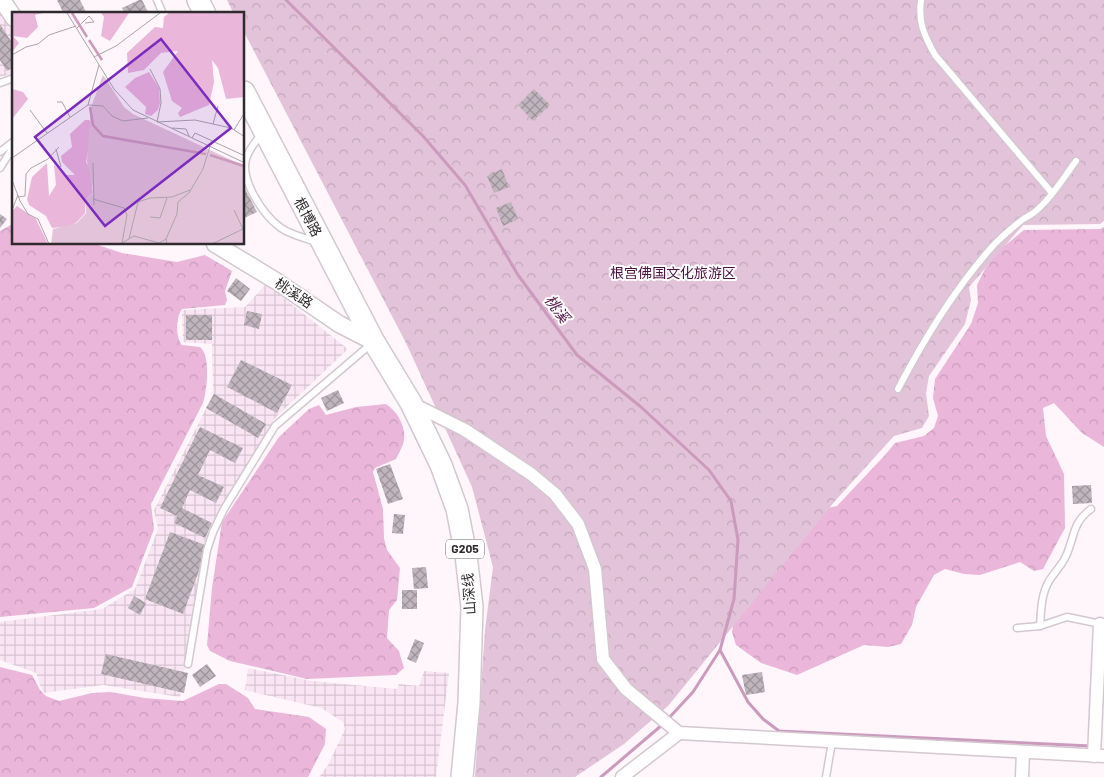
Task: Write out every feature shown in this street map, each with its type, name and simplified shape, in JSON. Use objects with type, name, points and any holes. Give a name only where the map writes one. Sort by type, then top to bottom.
[{"type":"highway","points":[[198,0],[204,12]]},
{"type":"highway","name":"根博路","points":[[245,95],[251,112],[264,130],[374,342]]},
{"type":"highway","name":"山深线","points":[[374,342],[410,403],[441,465],[458,509],[472,608],[469,703],[462,777]]},
{"type":"street","points":[[2,0],[12,15]]},
{"type":"street","name":"桃溪路","points":[[217,245],[276,281],[339,324],[374,342]]},
{"type":"street","points":[[410,403],[465,430],[531,474],[555,494],[578,524],[595,569],[602,659],[626,690],[679,733],[1099,756],[1102,623]]},
{"type":"street","points":[[622,777],[679,733]]},
{"type":"street","points":[[1022,777],[1023,752]]},
{"type":"lane","points":[[156,0],[162,12]]},
{"type":"lane","points":[[920,0],[919,15],[923,33],[935,55],[1052,194]]},
{"type":"lane","points":[[0,83],[12,79]]},
{"type":"lane","points":[[245,165],[247,155],[264,130]]},
{"type":"lane","points":[[0,152],[12,143]]},
{"type":"lane","points":[[0,168],[12,149]]},
{"type":"lane","points":[[898,389],[922,344],[981,261],[992,247],[1023,219],[1038,210],[1076,161]]},
{"type":"lane","points":[[245,173],[248,182],[267,215],[282,229],[323,244]]},
{"type":"lane","points":[[188,664],[207,550],[213,532],[224,510],[275,426],[374,342]]},
{"type":"lane","points":[[1040,626],[1042,598],[1047,584],[1066,556],[1074,528],[1082,516],[1091,509]]},
{"type":"lane","points":[[1016,628],[1040,626],[1067,617],[1102,623]]},
{"type":"lane","points":[[826,777],[832,742]]},
{"type":"shaded area","points":[[0,0],[12,21],[12,74],[0,77]]},
{"type":"shaded area","points":[[266,284],[348,349],[275,418],[212,523],[204,543],[180,697],[103,685],[43,693],[36,673],[0,660],[0,622],[102,609],[135,589],[158,529],[154,510],[213,395],[212,344],[183,342],[182,310],[245,307]]},
{"type":"shaded area","points":[[248,668],[312,681],[397,689],[399,684],[419,686],[424,671],[449,673],[436,777],[319,777],[328,765],[345,729],[343,722],[321,708],[245,690]]},
{"type":"green space","name":"根宫佛国文化旅游区","points":[[227,0],[1104,0],[1104,221],[1100,224],[1023,225],[969,287],[971,300],[965,324],[929,376],[926,393],[929,416],[922,428],[894,436],[835,501],[668,706],[624,744],[575,777],[475,777],[485,630],[493,567],[472,487],[406,343],[245,34],[245,12],[233,12]]},
{"type":"green space","points":[[12,224],[12,245],[98,245],[122,253],[177,262],[205,255],[232,271],[225,291],[227,300],[225,305],[182,309],[178,317],[177,332],[182,345],[200,347],[206,357],[206,390],[203,403],[151,504],[154,529],[132,587],[94,608],[0,617],[0,231]]},
{"type":"green space","points":[[1104,227],[1104,447],[1082,433],[1054,403],[1043,408],[1046,436],[1064,474],[1065,528],[1043,569],[1034,571],[1020,562],[980,575],[964,574],[945,569],[934,575],[916,607],[912,625],[901,644],[888,647],[864,645],[797,675],[761,663],[736,645],[732,632],[738,597],[827,508],[837,506],[895,443],[924,436],[934,428],[938,416],[933,398],[935,379],[971,324],[978,303],[977,285],[997,252],[1024,230],[1100,229]]},
{"type":"green space","points":[[386,404],[400,419],[404,429],[404,440],[396,459],[375,468],[373,472],[383,509],[384,538],[387,550],[400,568],[397,600],[389,610],[387,638],[399,651],[404,668],[396,675],[307,679],[230,661],[210,651],[207,645],[212,588],[222,522],[279,437],[309,409],[319,405],[326,415],[356,407]]},
{"type":"green space","points":[[0,667],[32,675],[40,690],[46,696],[59,701],[92,693],[110,692],[145,698],[183,701],[219,684],[226,684],[248,698],[255,709],[309,717],[326,729],[325,744],[308,777],[0,777]]},
{"type":"building","points":[[57,0],[80,0],[86,12],[63,12]]},
{"type":"building","points":[[142,0],[148,12],[124,12],[122,8]]},
{"type":"building","points":[[0,24],[12,43],[12,68],[7,71],[0,60]]},
{"type":"building","points":[[534,89],[550,105],[533,121],[518,105]]},
{"type":"building","points":[[502,169],[509,187],[494,193],[487,176]]},
{"type":"building","points":[[245,189],[257,212],[245,218]]},
{"type":"building","points":[[511,202],[518,219],[503,226],[496,208]]},
{"type":"building","points":[[0,214],[7,219],[0,228]]},
{"type":"building","points":[[236,278],[250,289],[241,301],[227,291]]},
{"type":"building","points":[[247,311],[262,314],[259,329],[244,325]]},
{"type":"building","points":[[186,315],[212,315],[212,340],[186,340]]},
{"type":"building","points":[[241,360],[292,385],[277,413],[227,387]]},
{"type":"building","points":[[338,390],[344,403],[327,411],[321,398]]},
{"type":"building","points":[[214,394],[266,424],[258,438],[206,408]]},
{"type":"building","points":[[200,427],[243,448],[235,463],[210,450],[198,475],[224,487],[216,503],[190,490],[182,508],[212,523],[205,538],[174,523],[177,516],[160,508]]},
{"type":"building","points":[[390,464],[403,499],[388,504],[376,469]]},
{"type":"building","points":[[1091,485],[1092,503],[1073,504],[1072,486]]},
{"type":"building","points":[[394,514],[405,515],[403,534],[392,533]]},
{"type":"building","points":[[170,532],[208,546],[183,614],[145,599]]},
{"type":"building","points":[[426,567],[428,588],[414,589],[412,568]]},
{"type":"building","points":[[402,590],[417,590],[417,609],[402,609]]},
{"type":"building","points":[[134,596],[146,603],[140,615],[128,608]]},
{"type":"building","points":[[415,639],[424,643],[416,663],[407,659]]},
{"type":"building","points":[[106,654],[188,673],[184,693],[101,674]]},
{"type":"building","points":[[207,664],[216,676],[200,687],[192,675]]},
{"type":"building","points":[[762,672],[765,692],[746,695],[742,675]]},
{"type":"waterway","name":"桃溪","points":[[286,0],[423,136],[465,185],[518,275],[577,355],[641,407],[709,470],[731,501],[738,540],[734,599],[720,650],[693,692],[667,720]]},
{"type":"waterway","points":[[720,650],[748,702],[763,719],[779,731],[1091,746]]},
{"type":"waterway","points":[[601,777],[662,725]]}]
